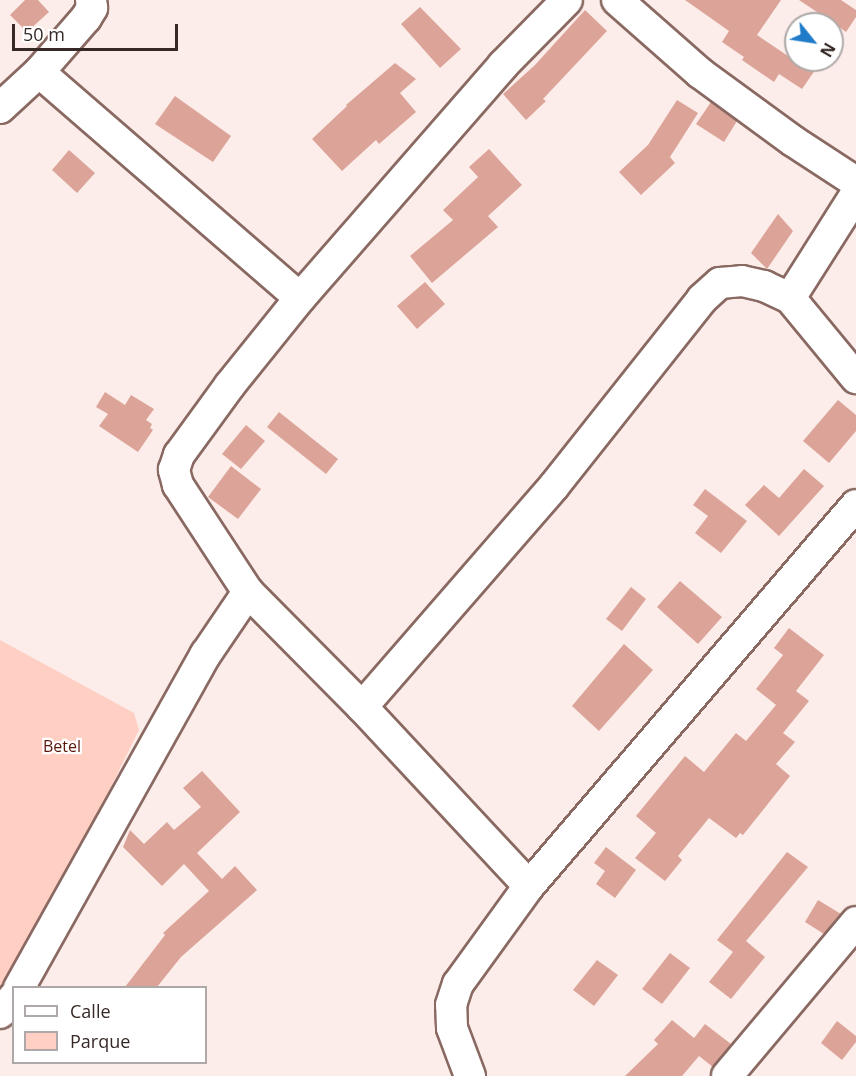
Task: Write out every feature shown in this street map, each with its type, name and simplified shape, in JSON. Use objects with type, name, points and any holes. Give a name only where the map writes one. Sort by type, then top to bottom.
[{"type":"street","points":[[0,108],[39,72],[86,18],[92,8],[91,0]]},
{"type":"street","points":[[530,886],[362,707],[248,592],[178,485],[174,470],[179,455],[230,385],[300,298],[503,65],[567,0]]},
{"type":"street","points":[[617,0],[735,99],[856,182]]},
{"type":"street","points":[[39,72],[300,298]]},
{"type":"street","points":[[790,298],[856,194]]},
{"type":"street","points":[[362,707],[554,486],[702,299],[720,283],[742,281],[764,286],[790,298],[856,378]]},
{"type":"street","points":[[470,1076],[452,1028],[451,1005],[458,984],[530,886],[856,505]]},
{"type":"street","points":[[20,986],[206,654],[248,592]]},
{"type":"street","points":[[727,1076],[856,922]]},
{"type":"street","points":[[0,1013],[12,999]]},
{"type":"green space","name":"Betel","points":[[0,640],[134,713],[139,730],[5,1001],[0,1004]]},
{"type":"building","points":[[25,0],[38,0],[49,12],[27,32],[10,15]]},
{"type":"building","points":[[685,0],[781,0],[757,35],[784,53],[784,72],[814,72],[802,89],[779,74],[774,82],[742,60],[744,57],[722,42],[729,31]]},
{"type":"building","points":[[799,0],[841,0],[856,10],[856,17],[846,32],[844,31],[844,12],[817,12]]},
{"type":"building","points":[[420,7],[461,49],[440,68],[401,24]]},
{"type":"building","points":[[585,10],[607,31],[543,99],[546,101],[526,120],[503,94],[535,65]]},
{"type":"building","points":[[395,63],[416,79],[400,93],[416,112],[379,144],[376,140],[342,171],[312,139],[346,105]]},
{"type":"building","points":[[175,96],[231,136],[213,162],[155,124]]},
{"type":"building","points":[[677,100],[698,113],[670,157],[675,163],[641,195],[619,172],[648,145]]},
{"type":"building","points":[[711,102],[737,121],[724,142],[696,124]]},
{"type":"building","points":[[489,149],[522,185],[488,216],[498,227],[432,283],[410,256],[453,220],[443,210],[478,177],[469,167]]},
{"type":"building","points":[[69,150],[95,173],[77,193],[52,170]]},
{"type":"building","points":[[778,214],[793,231],[767,269],[751,253]]},
{"type":"building","points":[[425,282],[445,304],[417,329],[397,306]]},
{"type":"building","points":[[105,392],[125,405],[131,395],[154,409],[146,420],[152,424],[150,428],[153,430],[138,452],[99,426],[108,414],[96,407]]},
{"type":"building","points":[[838,400],[856,415],[856,431],[829,463],[803,441]]},
{"type":"building","points":[[279,412],[338,459],[326,474],[267,427]]},
{"type":"building","points":[[246,425],[265,441],[241,469],[222,454]]},
{"type":"building","points":[[231,466],[261,489],[238,519],[208,497]]},
{"type":"building","points":[[804,469],[824,486],[779,536],[745,505],[764,485],[779,498]]},
{"type":"building","points":[[705,489],[747,521],[721,553],[695,533],[708,516],[693,505]]},
{"type":"building","points":[[680,581],[722,617],[698,644],[657,607]]},
{"type":"building","points":[[631,587],[646,599],[622,631],[606,619]]},
{"type":"building","points":[[789,628],[824,655],[796,691],[809,701],[783,733],[795,742],[776,764],[790,776],[743,835],[740,833],[736,838],[709,818],[678,856],[682,860],[665,881],[635,858],[656,833],[636,816],[685,756],[704,772],[736,733],[746,741],[776,705],[756,689],[783,655],[774,648]]},
{"type":"building","points":[[624,644],[653,670],[599,731],[572,706]]},
{"type":"building","points":[[202,771],[240,812],[197,853],[222,879],[235,866],[257,890],[181,957],[158,986],[126,986],[165,935],[163,933],[209,891],[184,864],[162,886],[123,847],[130,830],[144,844],[167,822],[174,830],[201,807],[183,788]]},
{"type":"building","points":[[606,847],[636,870],[615,898],[596,884],[605,871],[594,863]]},
{"type":"building","points":[[787,852],[808,867],[746,941],[765,957],[731,999],[709,982],[733,952],[717,940]]},
{"type":"building","points":[[818,900],[841,914],[824,934],[805,922]]},
{"type":"building","points":[[670,953],[690,968],[662,1004],[642,989]]},
{"type":"building","points":[[597,960],[618,975],[594,1006],[573,990]]},
{"type":"building","points":[[672,1020],[694,1038],[705,1024],[731,1044],[713,1067],[699,1056],[682,1076],[625,1076],[658,1044],[654,1040]]},
{"type":"building","points":[[837,1021],[856,1036],[856,1042],[842,1060],[821,1043]]}]
